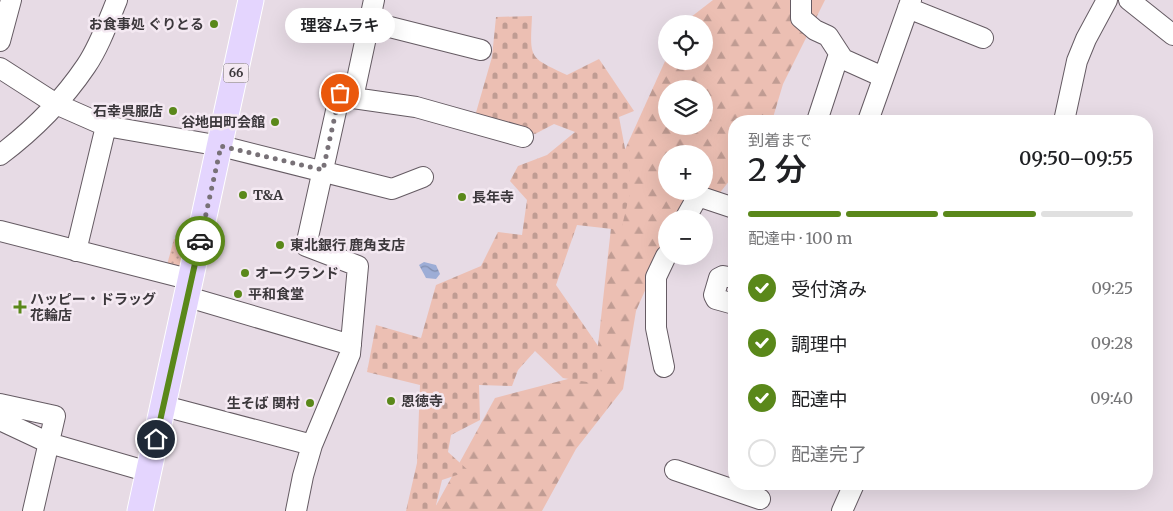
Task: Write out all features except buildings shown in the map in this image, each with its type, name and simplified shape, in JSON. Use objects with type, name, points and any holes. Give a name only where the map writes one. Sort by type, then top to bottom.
[{"type":"main road","name":"66","points":[[140,511],[190,289],[251,0]]},
{"type":"street","points":[[0,41],[11,0]]},
{"type":"street","points":[[0,155],[24,137],[56,104],[86,66],[117,0]]},
{"type":"street","points":[[353,98],[374,0]]},
{"type":"street","points":[[801,0],[801,18],[815,30],[828,36],[843,59],[883,77]]},
{"type":"street","points":[[1065,115],[1077,60],[1107,0]]},
{"type":"street","points":[[1129,0],[1173,35]]},
{"type":"street","points":[[870,115],[910,4],[983,38]]},
{"type":"street","points":[[370,22],[481,50]]},
{"type":"street","points":[[819,115],[840,54]]},
{"type":"street","points":[[0,68],[56,104],[106,126],[221,146],[323,170],[392,189],[423,176]]},
{"type":"street","points":[[296,511],[312,445],[350,354],[351,345],[358,266],[306,246],[340,93],[353,98],[416,107],[523,137]]},
{"type":"street","points":[[76,251],[106,126]]},
{"type":"street","points":[[690,210],[698,196],[728,206]]},
{"type":"street","points":[[0,231],[76,251],[351,345]]},
{"type":"street","points":[[662,265],[656,277],[656,328],[664,367]]},
{"type":"street","points":[[728,277],[723,276],[719,278],[714,295],[716,299],[728,302]]},
{"type":"street","points":[[0,404],[55,416],[33,511]]},
{"type":"street","points":[[164,406],[312,445]]},
{"type":"street","points":[[0,420],[48,443],[149,472]]},
{"type":"street","points":[[675,470],[728,487]]},
{"type":"street","points":[[736,490],[760,498]]},
{"type":"street","points":[[842,511],[851,490]]},
{"type":"green space","points":[[713,0],[825,0],[783,84],[774,115],[728,115],[728,182],[718,195],[713,199],[713,145],[658,145],[658,200],[712,200],[700,210],[658,210],[658,261],[636,311],[623,389],[576,449],[542,511],[433,511],[495,398],[595,372],[618,165],[661,70],[713,70],[713,15],[694,15]]},
{"type":"green space","points":[[532,16],[532,49],[538,60],[567,75],[599,59],[634,111],[619,117],[632,185],[621,230],[577,225],[556,285],[603,353],[599,384],[563,378],[535,351],[518,370],[512,386],[479,385],[480,420],[451,435],[448,452],[469,471],[442,480],[436,505],[443,511],[406,511],[417,463],[420,385],[367,372],[376,325],[421,338],[436,285],[481,266],[498,232],[522,235],[527,200],[510,181],[518,166],[547,155],[575,132],[554,124],[535,134],[475,116],[492,57],[496,17]]},
{"type":"green space","points":[[174,239],[195,244],[182,268],[167,265]]},
{"type":"water","points":[[424,262],[436,265],[440,274],[436,279],[426,278],[419,265]]},
{"type":"way so far","points":[[200,241],[221,146],[323,170],[340,93]]},
{"type":"place","name":"お食事処 ぐりとる","points":[[214,24]]},
{"type":"place","name":"理容ムラキ","points":[[340,93]]},
{"type":"place","name":"石幸呉服店","points":[[173,111]]},
{"type":"place","name":"谷地田町会館","points":[[275,122]]},
{"type":"place","name":"T&A","points":[[243,195]]},
{"type":"place","name":"長年寺","points":[[462,197]]},
{"type":"place","name":"東北銀行 鹿角支店","points":[[280,245]]},
{"type":"place","name":"オークランド","points":[[245,273]]},
{"type":"place","name":"平和食堂","points":[[238,294]]},
{"type":"place","name":"ハッピー・ドラッグ 花輪店","points":[[20,307]]},
{"type":"place","name":"恩徳寺","points":[[391,401]]},
{"type":"place","name":"生そば 関村","points":[[310,403]]},
{"type":"route","points":[[156,439],[200,241]]}]
